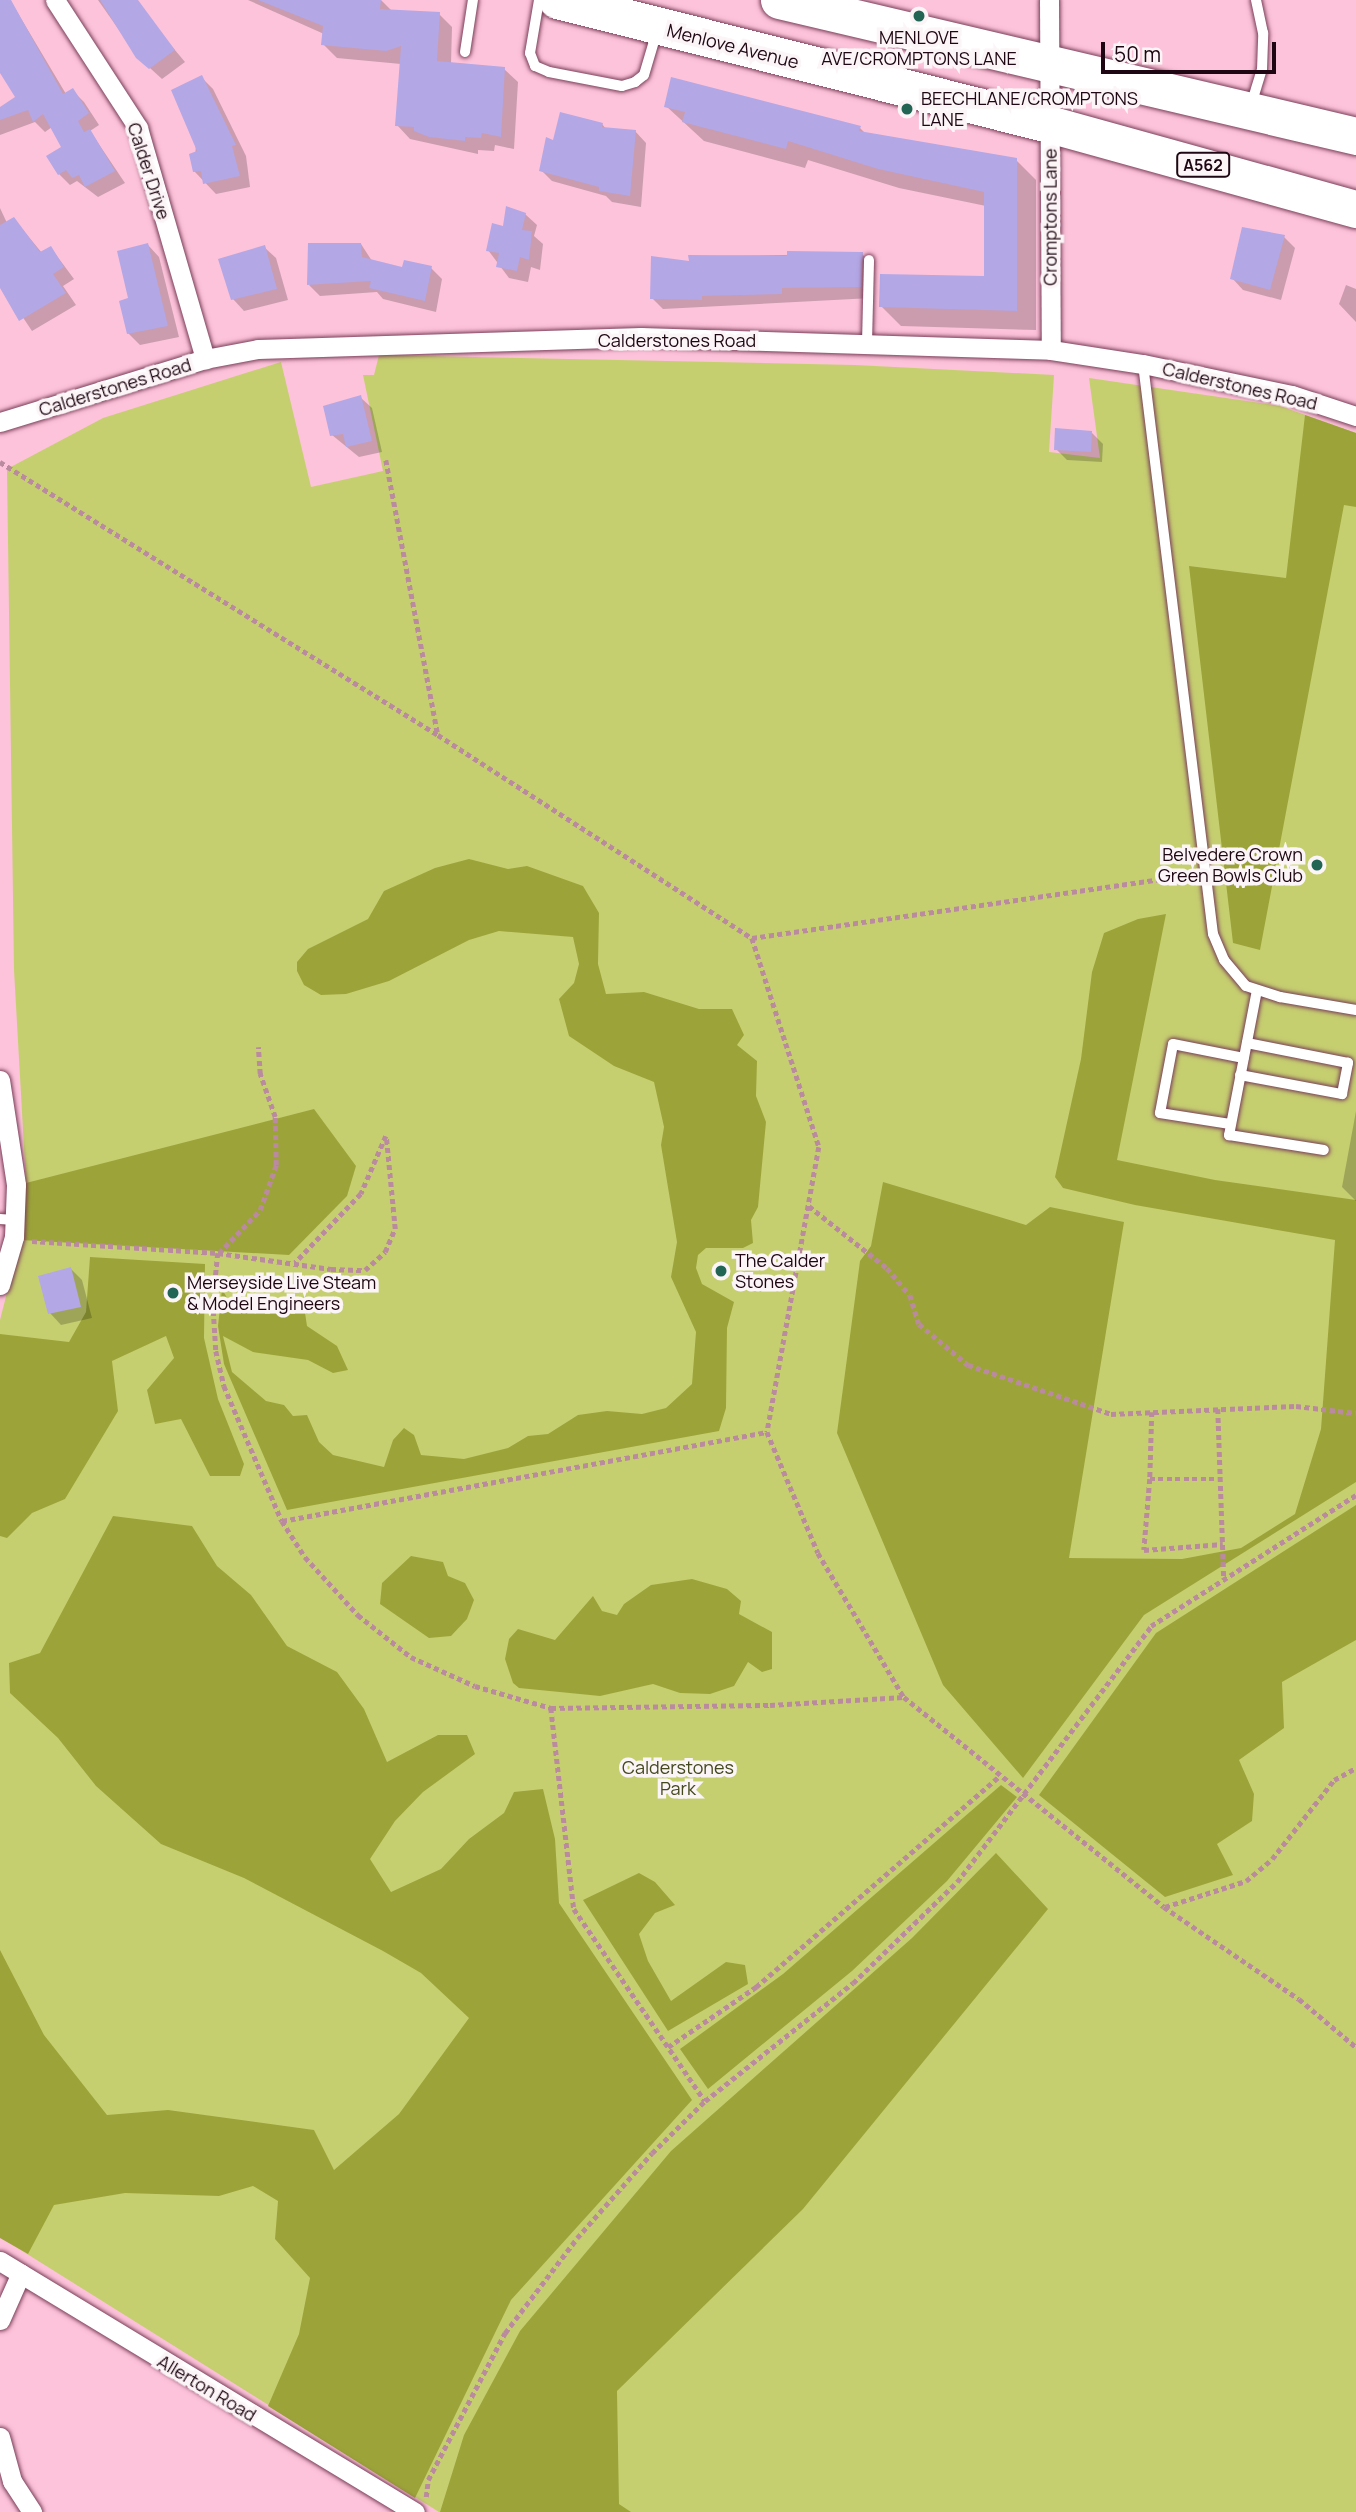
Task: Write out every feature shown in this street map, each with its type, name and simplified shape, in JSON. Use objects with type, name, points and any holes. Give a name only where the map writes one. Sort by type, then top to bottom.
[{"type":"highway","name":"Menlove Avenue","points":[[557,0],[1049,124],[1356,209]]},
{"type":"highway","points":[[779,0],[1250,108],[1356,136]]},
{"type":"street","name":"Calder Drive","points":[[55,0],[138,128],[205,359]]},
{"type":"street","name":"Cromptons Lane","points":[[1049,0],[1051,350]]},
{"type":"street","name":"Calderstones Road","points":[[0,422],[205,359],[258,349],[641,337],[1051,350],[1143,364],[1292,395],[1356,416]]},
{"type":"street","points":[[0,1080],[16,1185],[0,1285]]},
{"type":"street","name":"Allerton Road","points":[[0,2261],[420,2507]]},
{"type":"street","points":[[0,2320],[21,2273]]},
{"type":"street","points":[[0,2437],[12,2481],[32,2512]]},
{"type":"lane","points":[[466,51],[473,0]]},
{"type":"lane","points":[[539,0],[530,53],[536,66],[548,72],[622,86],[635,82],[644,75],[658,27]]},
{"type":"lane","points":[[1250,108],[1262,70],[1263,33],[1256,0]]},
{"type":"lane","points":[[867,343],[869,260]]},
{"type":"lane","points":[[1143,364],[1213,934],[1224,960],[1246,986],[1356,1010]]},
{"type":"lane","points":[[1257,990],[1229,1135],[1324,1150]]},
{"type":"lane","points":[[1240,1075],[1342,1094],[1348,1063],[1247,1042]]},
{"type":"lane","points":[[1230,1124],[1160,1113],[1173,1044],[1244,1058]]},
{"type":"path","points":[[386,460],[438,735]]},
{"type":"path","points":[[0,462],[438,735],[752,938],[819,1147],[767,1432],[818,1553],[905,1697],[1164,1907],[1299,1999],[1356,2047]]},
{"type":"path","points":[[752,938],[1207,873]]},
{"type":"path","points":[[258,1047],[260,1074],[275,1117],[276,1165],[260,1210],[218,1253],[213,1302],[216,1351],[229,1398],[282,1521],[305,1557],[358,1615],[411,1657],[475,1686],[551,1708],[770,1705],[905,1697]]},
{"type":"path","points":[[9,1225],[295,1263],[365,1270],[386,1252],[395,1229],[386,1136],[361,1194],[295,1263]]},
{"type":"path","points":[[808,1206],[887,1268],[910,1294],[919,1324],[968,1365],[1111,1414],[1296,1406],[1356,1413]]},
{"type":"path","points":[[1218,1409],[1224,1579]]},
{"type":"path","points":[[1152,1412],[1144,1550],[1223,1544]]},
{"type":"path","points":[[282,1521],[767,1432]]},
{"type":"path","points":[[1150,1479],[1221,1479]]},
{"type":"path","points":[[420,2507],[428,2480],[505,2333],[577,2238],[705,2101],[853,1983],[957,1882],[1026,1797],[1151,1626],[1356,1495]]},
{"type":"path","points":[[551,1708],[574,1909],[705,2101]]},
{"type":"path","points":[[1164,1907],[1245,1881],[1272,1859],[1334,1780],[1356,1768]]},
{"type":"path","points":[[668,2047],[755,1987],[1000,1776]]},
{"type":"green space","name":"Calderstones Park","points":[[379,355],[855,365],[1054,375],[1049,452],[1100,458],[1089,378],[1280,406],[1356,433],[1356,2512],[439,2512],[0,2237],[0,1320],[25,1222],[26,1183],[14,970],[7,469],[103,418],[281,362],[311,487],[383,471],[363,375],[374,375]]},
{"type":"green space","points":[[1305,415],[1356,433],[1356,507],[1344,505],[1260,950],[1233,943],[1189,566],[1286,578]]},
{"type":"green space","points":[[469,859],[508,869],[527,866],[583,886],[599,913],[598,964],[606,994],[644,992],[699,1009],[732,1009],[744,1035],[737,1045],[757,1061],[756,1096],[766,1122],[758,1207],[751,1220],[753,1243],[743,1248],[706,1248],[698,1255],[696,1268],[702,1284],[734,1302],[727,1328],[726,1408],[719,1431],[287,1510],[224,1364],[218,1326],[222,1289],[230,1303],[281,1308],[297,1301],[304,1306],[307,1326],[337,1346],[348,1370],[333,1373],[308,1360],[253,1352],[223,1336],[232,1372],[266,1401],[284,1405],[293,1416],[307,1415],[319,1442],[333,1455],[384,1467],[393,1440],[404,1428],[414,1435],[421,1455],[464,1459],[508,1448],[528,1436],[548,1434],[578,1415],[607,1411],[642,1414],[666,1408],[692,1384],[696,1332],[671,1277],[677,1242],[661,1145],[664,1127],[654,1082],[614,1066],[569,1036],[559,999],[574,983],[579,964],[573,937],[499,931],[469,940],[389,981],[346,994],[321,995],[304,985],[297,971],[297,962],[308,949],[368,919],[384,891],[435,868]]},
{"type":"green space","points":[[1166,914],[1117,1160],[1215,1180],[1356,1200],[1356,1482],[1144,1615],[1023,1778],[943,1685],[837,1433],[860,1261],[871,1246],[883,1182],[1026,1225],[1050,1207],[1124,1222],[1069,1558],[1182,1559],[1241,1548],[1295,1514],[1321,1429],[1335,1240],[1135,1205],[1063,1188],[1055,1177],[1081,1059],[1092,972],[1104,933],[1138,919]]},
{"type":"green space","points":[[314,1109],[356,1166],[347,1196],[289,1255],[21,1240],[26,1183]]},
{"type":"green space","points":[[90,1257],[205,1264],[204,1338],[218,1399],[244,1464],[240,1476],[210,1476],[181,1419],[155,1424],[147,1390],[174,1358],[166,1336],[112,1361],[118,1411],[65,1499],[32,1513],[7,1538],[0,1536],[0,1334],[69,1342],[86,1312]]},
{"type":"green space","points":[[1356,1505],[1356,1640],[1282,1682],[1284,1728],[1239,1760],[1254,1794],[1252,1821],[1217,1844],[1233,1875],[1165,1897],[1039,1795],[1156,1633]]},
{"type":"green space","points":[[113,1516],[192,1526],[217,1566],[251,1595],[287,1646],[337,1672],[364,1709],[387,1762],[438,1735],[467,1735],[475,1754],[423,1792],[395,1821],[370,1859],[391,1892],[441,1869],[469,1839],[504,1813],[514,1792],[543,1789],[555,1839],[559,1903],[692,2100],[511,2300],[415,2498],[268,2406],[299,2334],[310,2278],[275,2239],[278,2201],[253,2186],[219,2196],[125,2193],[54,2205],[28,2254],[0,2238],[0,1950],[44,2035],[107,2115],[168,2110],[314,2130],[334,2170],[399,2114],[469,2018],[421,1973],[383,1951],[244,1878],[161,1844],[96,1786],[58,1738],[10,1693],[9,1663],[40,1653]]},
{"type":"green space","points":[[411,1556],[443,1562],[448,1576],[465,1583],[474,1600],[467,1619],[451,1636],[429,1638],[380,1604],[382,1583]]},
{"type":"green space","points":[[692,1579],[727,1589],[741,1601],[739,1614],[772,1632],[772,1669],[762,1672],[748,1662],[734,1686],[710,1694],[680,1693],[653,1684],[600,1696],[519,1688],[513,1683],[505,1659],[509,1639],[518,1629],[555,1640],[593,1596],[602,1611],[617,1615],[624,1604],[651,1585]]},
{"type":"green space","points":[[1001,1785],[1017,1797],[947,1881],[852,1971],[708,2089],[680,2049],[783,1974]]},
{"type":"green space","points":[[996,1853],[1048,1909],[803,2209],[617,2391],[619,2504],[631,2512],[440,2512],[464,2435],[520,2331],[671,2151],[912,1938]]},
{"type":"green space","points":[[639,1873],[655,1882],[675,1905],[655,1913],[639,1934],[648,1961],[671,2001],[726,1962],[745,1965],[748,1984],[668,2031],[583,1900]]},
{"type":"building","points":[[0,0],[11,0],[63,94],[73,88],[89,113],[78,121],[84,132],[90,129],[115,171],[85,187],[79,175],[72,178],[66,170],[58,175],[46,156],[61,147],[43,114],[33,122],[28,110],[0,120],[0,107],[15,97],[0,73]]},
{"type":"building","points":[[100,0],[138,0],[175,50],[149,69],[136,58]]},
{"type":"building","points":[[258,0],[381,0],[380,9],[440,12],[437,61],[505,67],[501,137],[482,133],[481,138],[465,137],[465,141],[429,137],[414,131],[414,127],[395,126],[401,46],[386,51],[321,45],[323,26]]},
{"type":"building","points":[[202,75],[236,145],[232,146],[240,176],[203,184],[201,171],[193,172],[189,154],[197,151],[171,90]]},
{"type":"building","points":[[671,77],[861,126],[859,131],[1017,158],[1017,311],[879,307],[880,274],[984,276],[984,192],[878,169],[788,141],[786,149],[682,122],[685,112],[664,107]]},
{"type":"building","points":[[560,112],[603,123],[602,127],[636,130],[630,196],[599,191],[599,187],[539,171],[546,137],[553,140]]},
{"type":"building","points":[[506,206],[526,213],[522,230],[532,231],[529,260],[520,257],[517,271],[496,267],[499,253],[486,251],[492,223],[503,226]]},
{"type":"building","points":[[14,217],[40,252],[51,246],[64,267],[53,274],[66,293],[19,321],[0,288],[0,225]]},
{"type":"building","points":[[1242,227],[1285,235],[1270,290],[1230,279]]},
{"type":"building","points":[[148,243],[168,326],[127,334],[119,301],[128,298],[117,251]]},
{"type":"building","points":[[308,243],[361,243],[362,257],[402,267],[404,260],[432,266],[425,301],[369,288],[371,281],[307,285]]},
{"type":"building","points":[[265,245],[277,289],[231,300],[218,259]]},
{"type":"building","points":[[787,251],[863,252],[861,287],[782,288],[782,294],[702,296],[702,300],[650,299],[651,256],[689,261],[688,255],[787,256]]},
{"type":"building","points":[[361,395],[372,441],[346,447],[343,434],[330,436],[323,406]]},
{"type":"building","points":[[1055,428],[1092,431],[1091,452],[1054,450]]},
{"type":"building","points":[[71,1267],[81,1307],[48,1314],[38,1276]]},
{"type":"place","name":"MENLOVE AVE/CROMPTONS LANE","points":[[919,16]]},
{"type":"place","name":"BEECHLANE/CROMPTONS LANE","points":[[907,109]]},
{"type":"place","name":"Belvedere Crown Green Bowls Club","points":[[1317,865]]},
{"type":"place","name":"The Calder Stones","points":[[721,1271]]},
{"type":"place","name":"Merseyside Live Steam & Model Engineers","points":[[173,1293]]}]
